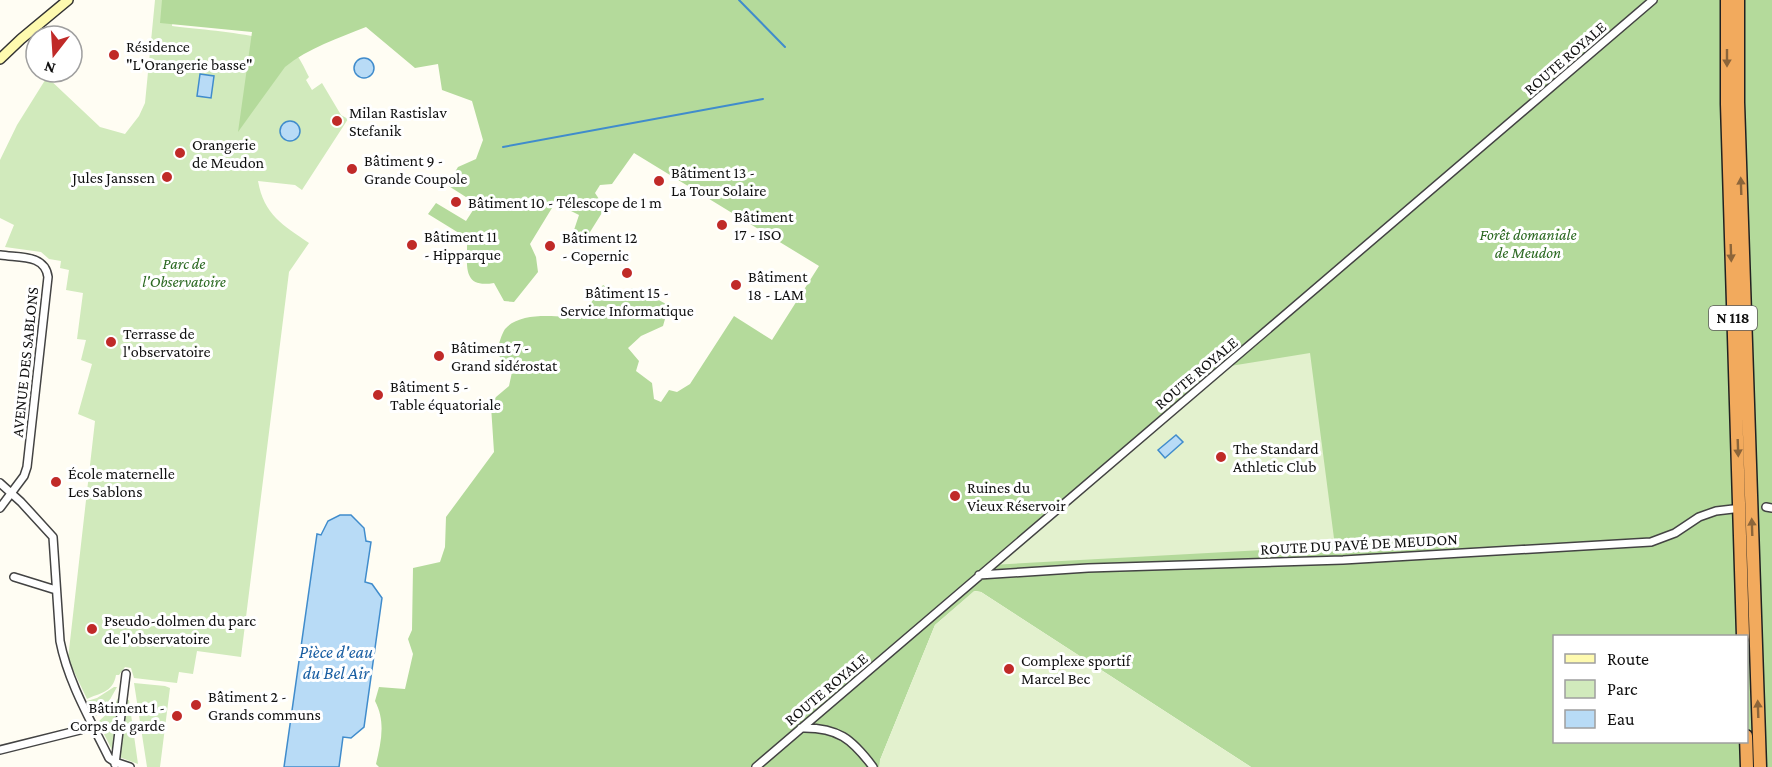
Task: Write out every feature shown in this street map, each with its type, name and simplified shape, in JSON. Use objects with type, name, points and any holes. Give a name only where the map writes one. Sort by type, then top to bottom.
[{"type":"highway","name":"N 118","points":[[1727,0],[1727,104],[1743,635]]},
{"type":"highway","name":"N 118","points":[[1738,0],[1738,102],[1760,767]]},
{"type":"highway","points":[[1746,743],[1747,767]]},
{"type":"main road","points":[[0,60],[68,0]]},
{"type":"street","name":"ROUTE ROYALE","points":[[756,767],[978,575],[1333,276],[1653,0]]},
{"type":"street","name":"AVENUE DES SABLONS","points":[[0,255],[36,260],[45,266],[48,278],[27,467],[24,476],[0,508]]},
{"type":"street","points":[[0,483],[53,537],[63,657],[92,724],[110,758],[115,765],[130,767]]},
{"type":"street","name":"ROUTE DU PAVÉ DE MEUDON","points":[[978,575],[1088,568],[1343,560],[1651,542],[1675,532],[1699,517],[1716,511],[1733,509]]},
{"type":"street","points":[[14,577],[56,590]]},
{"type":"street","points":[[115,765],[126,674]]},
{"type":"street","points":[[0,750],[81,730],[92,724]]},
{"type":"street","points":[[801,728],[823,730],[843,736],[854,743],[873,767]]},
{"type":"green space","name":"Parc de l'Observatoire","points":[[155,0],[175,0],[172,26],[251,36],[281,44],[291,50],[297,55],[309,77],[306,80],[312,90],[322,83],[341,115],[348,119],[302,190],[295,185],[258,181],[270,211],[283,224],[309,243],[289,272],[241,657],[197,651],[193,674],[179,672],[177,683],[134,678],[131,668],[125,667],[119,675],[116,675],[109,689],[87,699],[68,659],[95,421],[78,414],[92,364],[81,360],[86,340],[77,339],[83,293],[66,290],[69,270],[60,268],[61,261],[49,259],[41,252],[5,247],[14,225],[0,218],[0,160],[17,125],[43,84],[54,84],[100,127],[125,134],[139,116],[145,103]]},
{"type":"green space","name":"Forêt domaniale de Meudon","points":[[162,0],[1772,0],[1772,767],[1251,767],[981,592],[975,591],[935,625],[880,760],[880,767],[379,767],[376,764],[381,740],[381,724],[375,701],[379,687],[405,689],[413,654],[408,639],[412,630],[413,568],[440,562],[445,547],[446,517],[494,452],[491,406],[496,397],[509,386],[512,372],[496,352],[505,329],[520,319],[530,317],[551,316],[580,319],[603,285],[625,299],[632,288],[648,299],[655,298],[666,304],[667,312],[663,326],[641,336],[628,348],[639,361],[636,371],[652,383],[654,399],[661,402],[669,390],[677,392],[690,384],[734,316],[772,340],[819,266],[634,153],[612,184],[600,185],[595,193],[605,208],[585,240],[573,233],[579,215],[555,203],[530,244],[536,257],[538,272],[514,302],[504,301],[494,283],[483,284],[471,278],[467,265],[467,238],[428,214],[436,203],[466,221],[477,204],[447,185],[458,167],[476,159],[483,140],[472,101],[442,90],[438,64],[415,68],[366,27],[314,49],[285,67],[238,132],[252,32],[160,23]]},
{"type":"green space","name":"The Standard Athletic Club","points":[[1310,353],[1335,546],[991,565],[1224,367]]},
{"type":"green space","name":"Complexe sportif Marcel Bec","points":[[974,591],[981,592],[1251,767],[879,767],[935,625]]},
{"type":"green space","points":[[134,683],[170,688],[160,767],[147,767]]},
{"type":"green space","points":[[117,687],[108,703],[96,716],[87,701],[97,698]]},
{"type":"green space","points":[[118,698],[120,699],[113,752],[98,722],[113,708]]},
{"type":"green space","points":[[127,700],[129,700],[138,764],[119,757]]},
{"type":"water","points":[[360,58],[368,58],[374,64],[374,72],[368,78],[360,78],[354,72],[354,64]]},
{"type":"water","points":[[200,74],[214,76],[211,98],[197,96]]},
{"type":"water","points":[[286,121],[294,121],[300,127],[300,135],[294,141],[286,141],[280,135],[280,127]]},
{"type":"water","points":[[1176,435],[1183,442],[1165,458],[1158,450]]},
{"type":"water","name":"Pièce d'eau du Bel Air","points":[[340,515],[351,515],[364,528],[366,541],[371,542],[365,582],[372,584],[382,598],[364,727],[351,738],[343,737],[339,767],[284,767],[317,534],[321,535],[328,521]]},
{"type":"waterway","points":[[739,0],[785,47]]},
{"type":"waterway","points":[[503,147],[763,99]]},
{"type":"place","name":"Résidence \"L'Orangerie basse\"","points":[[114,55]]},
{"type":"place","name":"Milan Rastislav Stefanik","points":[[337,121]]},
{"type":"place","name":"Orangerie de Meudon","points":[[180,153]]},
{"type":"place","name":"Bâtiment 9 - Grande Coupole","points":[[352,169]]},
{"type":"place","name":"Jules Janssen","points":[[167,177]]},
{"type":"place","name":"Bâtiment 13 - La Tour Solaire","points":[[659,181]]},
{"type":"place","name":"Bâtiment 10 - Télescope de 1 m","points":[[456,202]]},
{"type":"place","name":"Bâtiment 17 - ISO","points":[[722,225]]},
{"type":"place","name":"Bâtiment 11 - Hipparque","points":[[412,245]]},
{"type":"place","name":"Bâtiment 12 - Copernic","points":[[550,246]]},
{"type":"place","name":"Bâtiment 15 - Service Informatique","points":[[627,273]]},
{"type":"place","name":"Bâtiment 18 - LAM","points":[[736,285]]},
{"type":"place","name":"Terrasse de l'observatoire","points":[[111,342]]},
{"type":"place","name":"Bâtiment 7 - Grand sidérostat","points":[[439,356]]},
{"type":"place","name":"Bâtiment 5 - Table équatoriale","points":[[378,395]]},
{"type":"place","name":"The Standard Athletic Club","points":[[1221,457]]},
{"type":"place","name":"École maternelle Les Sablons","points":[[56,482]]},
{"type":"place","name":"Ruines du Vieux Réservoir","points":[[955,496]]},
{"type":"place","name":"Pseudo-dolmen du parc de l'observatoire","points":[[92,629]]},
{"type":"place","name":"Complexe sportif Marcel Bec","points":[[1009,669]]},
{"type":"place","name":"Bâtiment 2 - Grands communs","points":[[196,705]]},
{"type":"place","name":"Bâtiment 1 - Corps de garde","points":[[177,716]]}]
